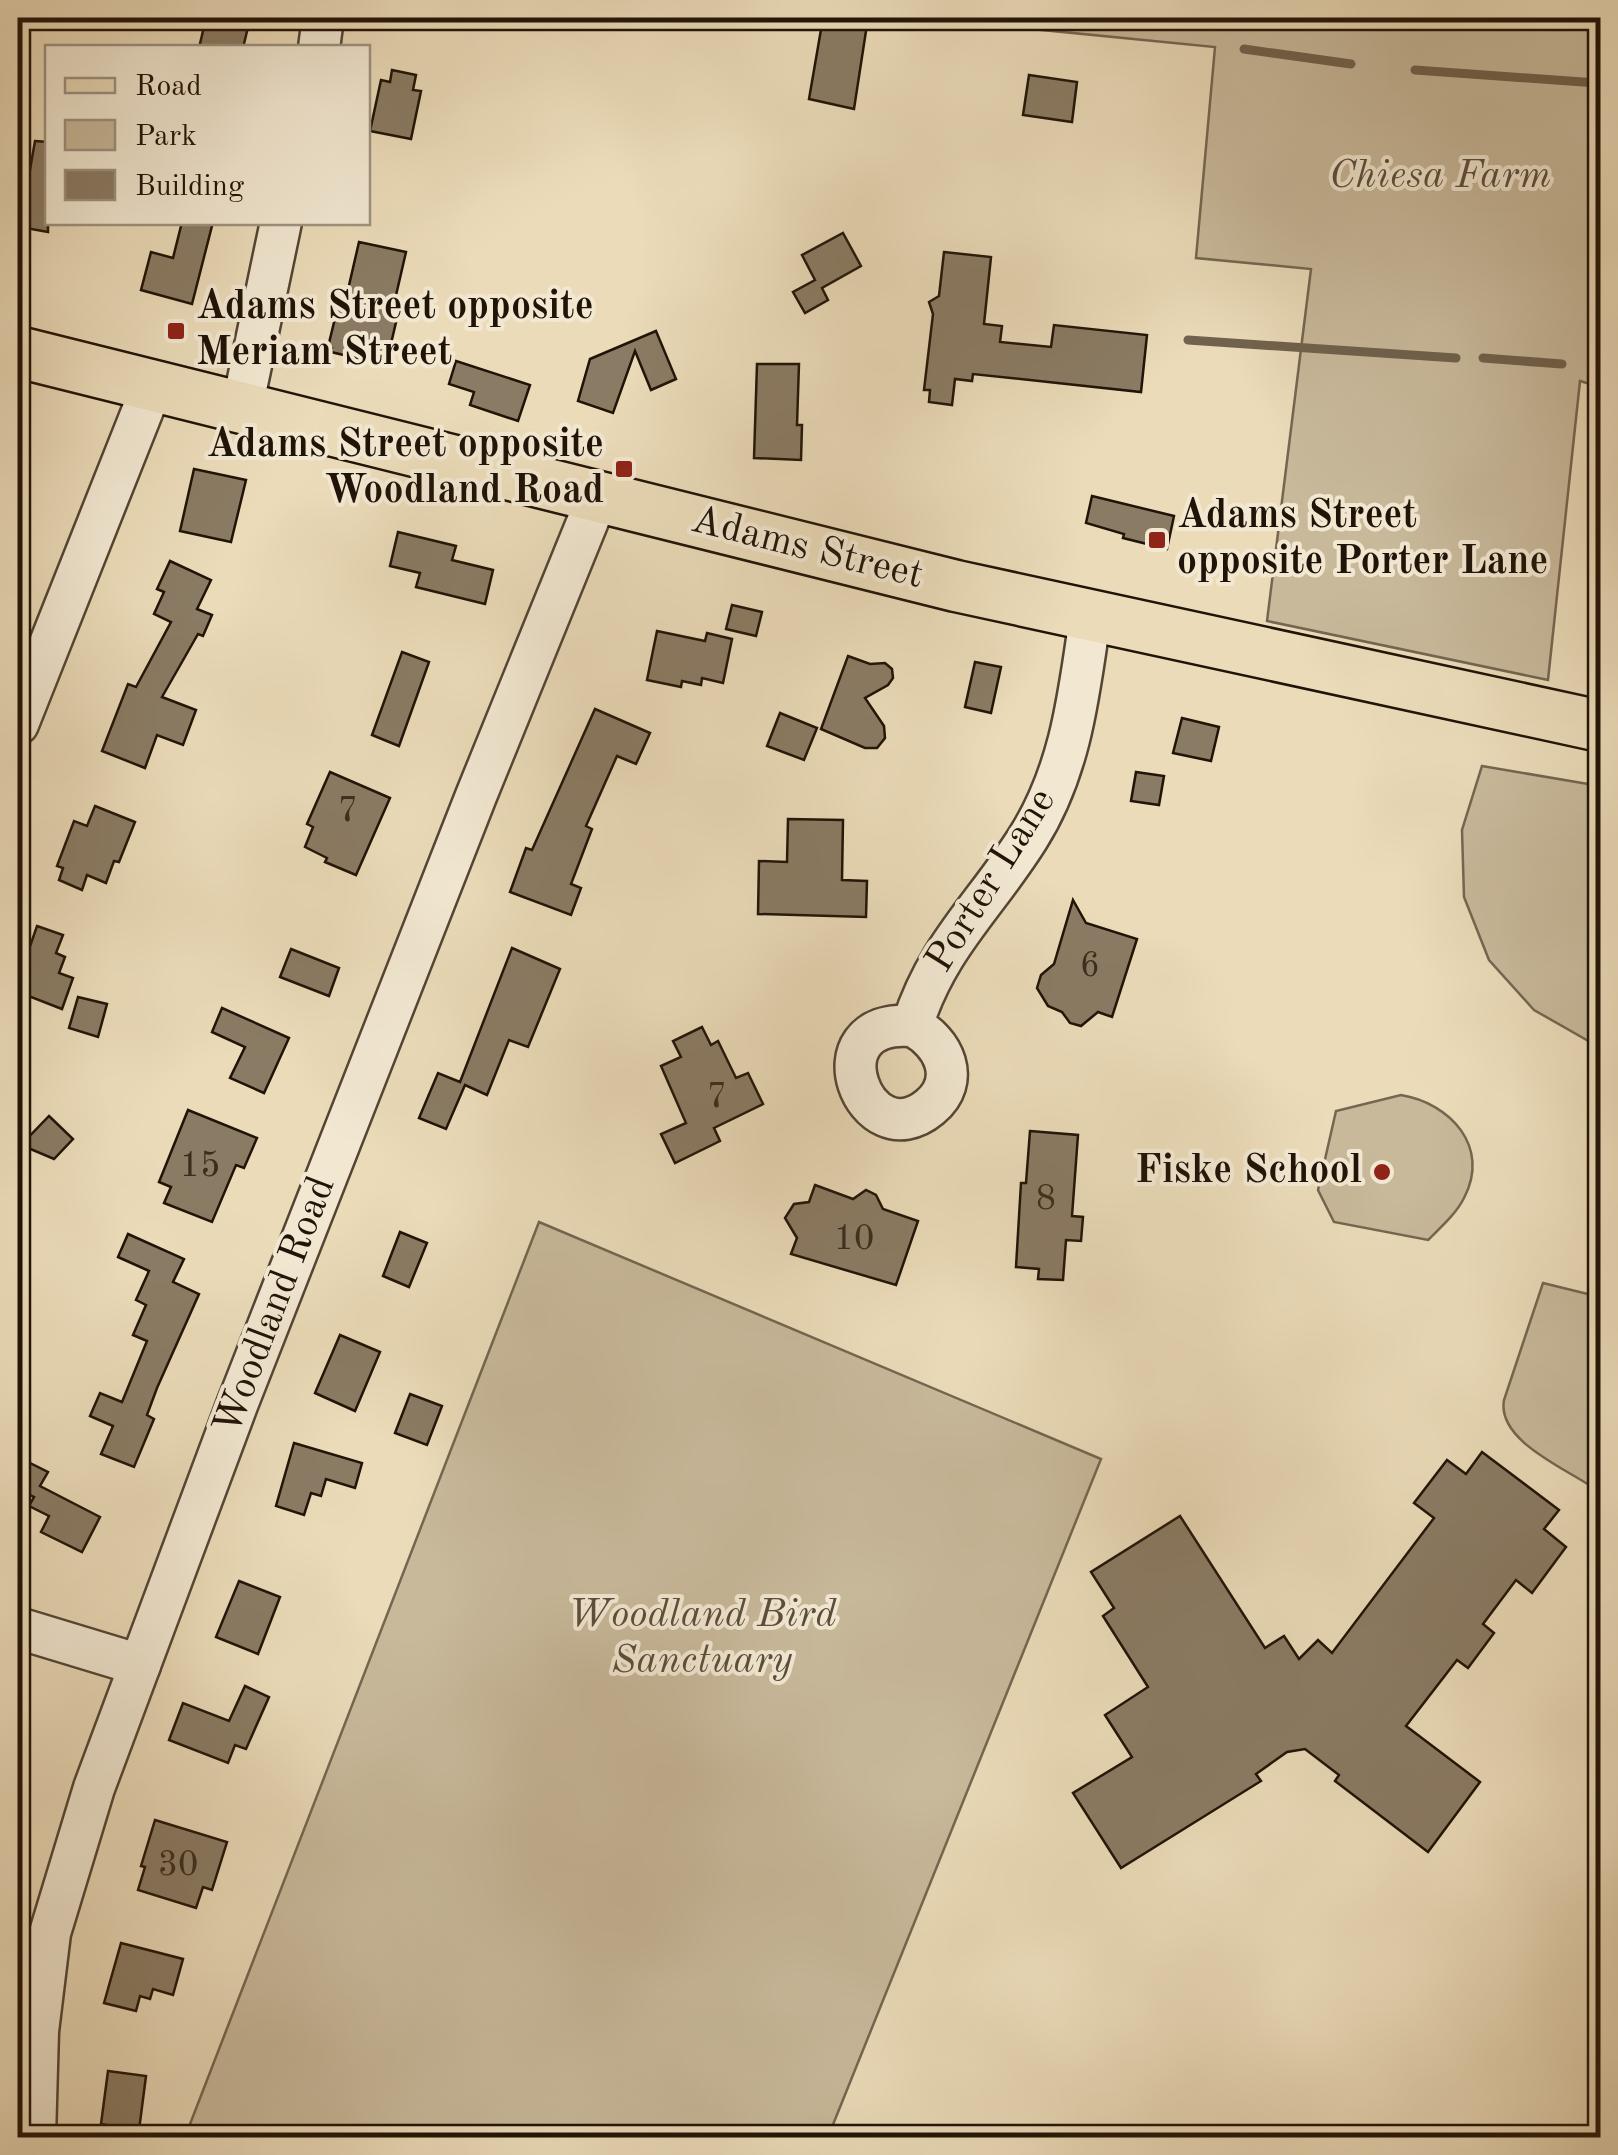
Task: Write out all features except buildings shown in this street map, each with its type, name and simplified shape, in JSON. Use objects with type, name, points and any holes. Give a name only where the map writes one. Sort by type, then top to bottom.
[{"type":"main road","name":"Adams Street","points":[[18,352],[1090,618],[1600,726]]},
{"type":"street","points":[[319,45],[323,18]]},
{"type":"street","points":[[242,408],[280,225]]},
{"type":"street","points":[[18,724],[144,407],[148,386]]},
{"type":"street","name":"Woodland Road","points":[[34,2138],[38,2031],[50,1933],[82,1821],[243,1389],[598,496]]},
{"type":"street","name":"Porter Lane","points":[[912,1026],[933,970],[1041,816],[1074,727],[1090,618]]},
{"type":"street","points":[[18,1628],[140,1665]]},
{"type":"green space","name":"Chiesa Farm","points":[[921,18],[1600,18],[1600,387],[1580,381],[1548,680],[1267,621],[1311,269],[1196,258],[1215,47]]},
{"type":"green space","points":[[1482,766],[1600,786],[1600,1044],[1534,1010],[1489,960],[1464,897],[1462,830]]},
{"type":"green space","points":[[1401,1095],[1435,1107],[1450,1118],[1469,1145],[1471,1179],[1464,1198],[1428,1240],[1334,1222],[1318,1190],[1336,1111]]},
{"type":"green space","name":"Woodland Bird Sanctuary","points":[[539,1222],[1101,1459],[828,2137],[185,2137]]},
{"type":"green space","points":[[1543,1283],[1600,1297],[1600,1427],[1589,1485],[1533,1450],[1510,1427],[1504,1414],[1504,1400]]},
{"type":"waterway","points":[[1586,18],[1600,46]]},
{"type":"waterway","points":[[1244,49],[1351,64]]},
{"type":"waterway","points":[[1415,70],[1597,83]]},
{"type":"waterway","points":[[1188,340],[1456,358]]},
{"type":"waterway","points":[[1483,358],[1562,364]]},
{"type":"place","name":"Adams Street opposite Meriam Street","points":[[176,331]]},
{"type":"place","name":"Adams Street opposite Woodland Road","points":[[624,469]]},
{"type":"place","name":"Adams Street opposite Porter Lane","points":[[1157,540]]},
{"type":"place","name":"Fiske School","points":[[1382,1172]]}]
